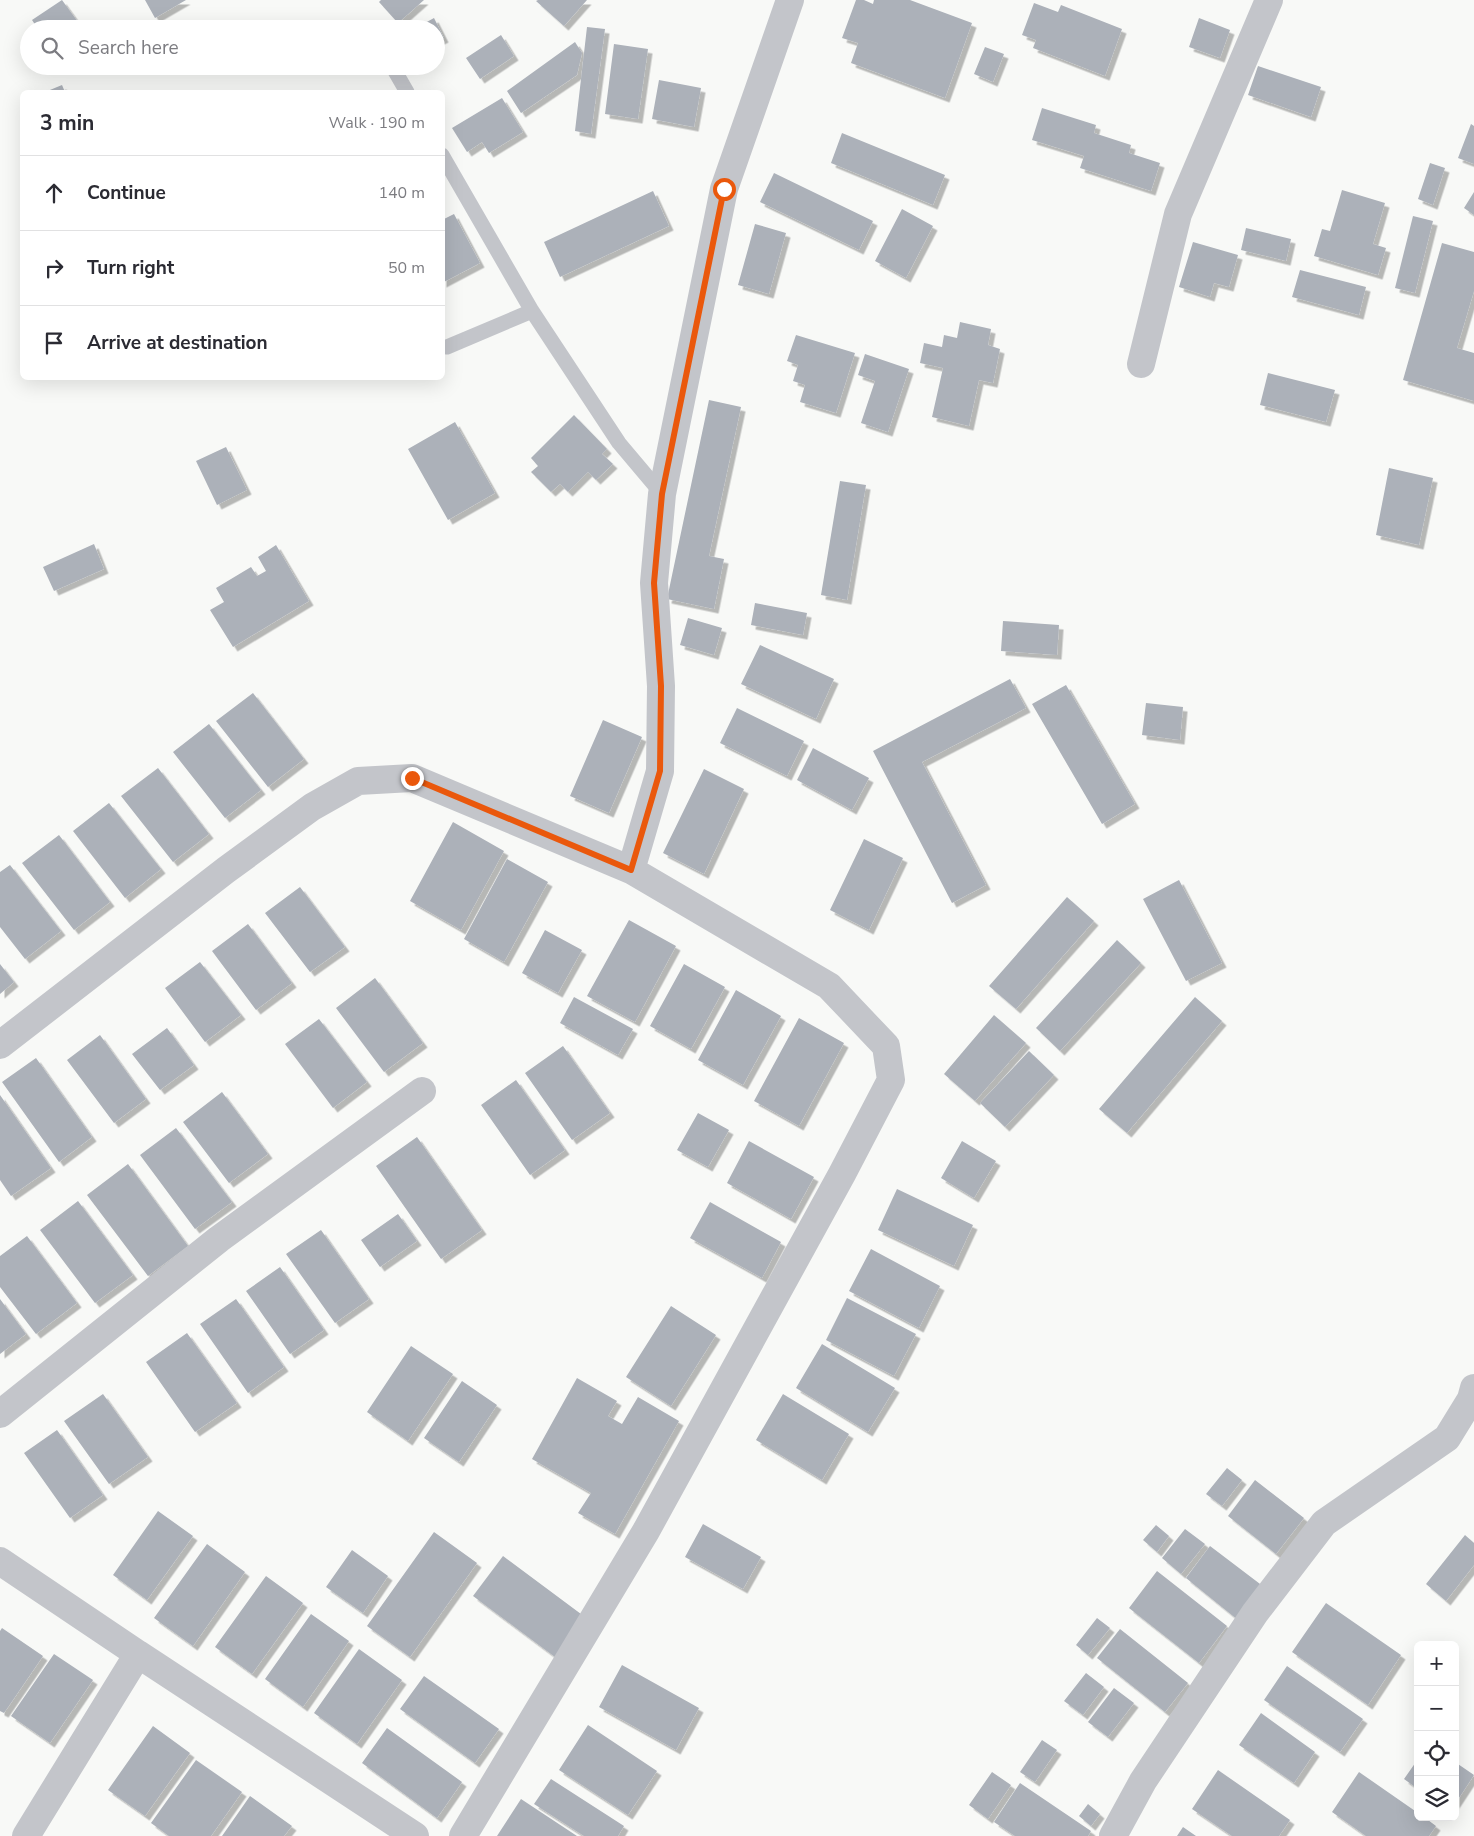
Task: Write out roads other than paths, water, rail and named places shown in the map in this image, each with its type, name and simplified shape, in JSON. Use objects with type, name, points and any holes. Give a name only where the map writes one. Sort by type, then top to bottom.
[{"type":"street","points":[[631,870],[660,771],[661,686],[654,583],[662,494],[724,189],[790,0]]},
{"type":"street","points":[[1141,364],[1178,214],[1269,0]]},
{"type":"street","points":[[0,1045],[226,870],[312,807],[358,781],[412,778],[631,870],[829,986],[886,1046],[891,1080],[833,1191],[646,1531],[463,1836]]},
{"type":"street","points":[[0,1414],[219,1239],[422,1091]]},
{"type":"street","points":[[1113,1836],[1143,1781],[1255,1612],[1324,1523],[1447,1438],[1472,1400],[1474,1388]]},
{"type":"street","points":[[0,1561],[416,1836]]},
{"type":"street","points":[[33,1834],[138,1654]]},
{"type":"lane","points":[[397,75],[406,90]]},
{"type":"lane","points":[[445,160],[532,311],[619,443],[662,494]]},
{"type":"lane","points":[[447,347],[532,311]]}]
